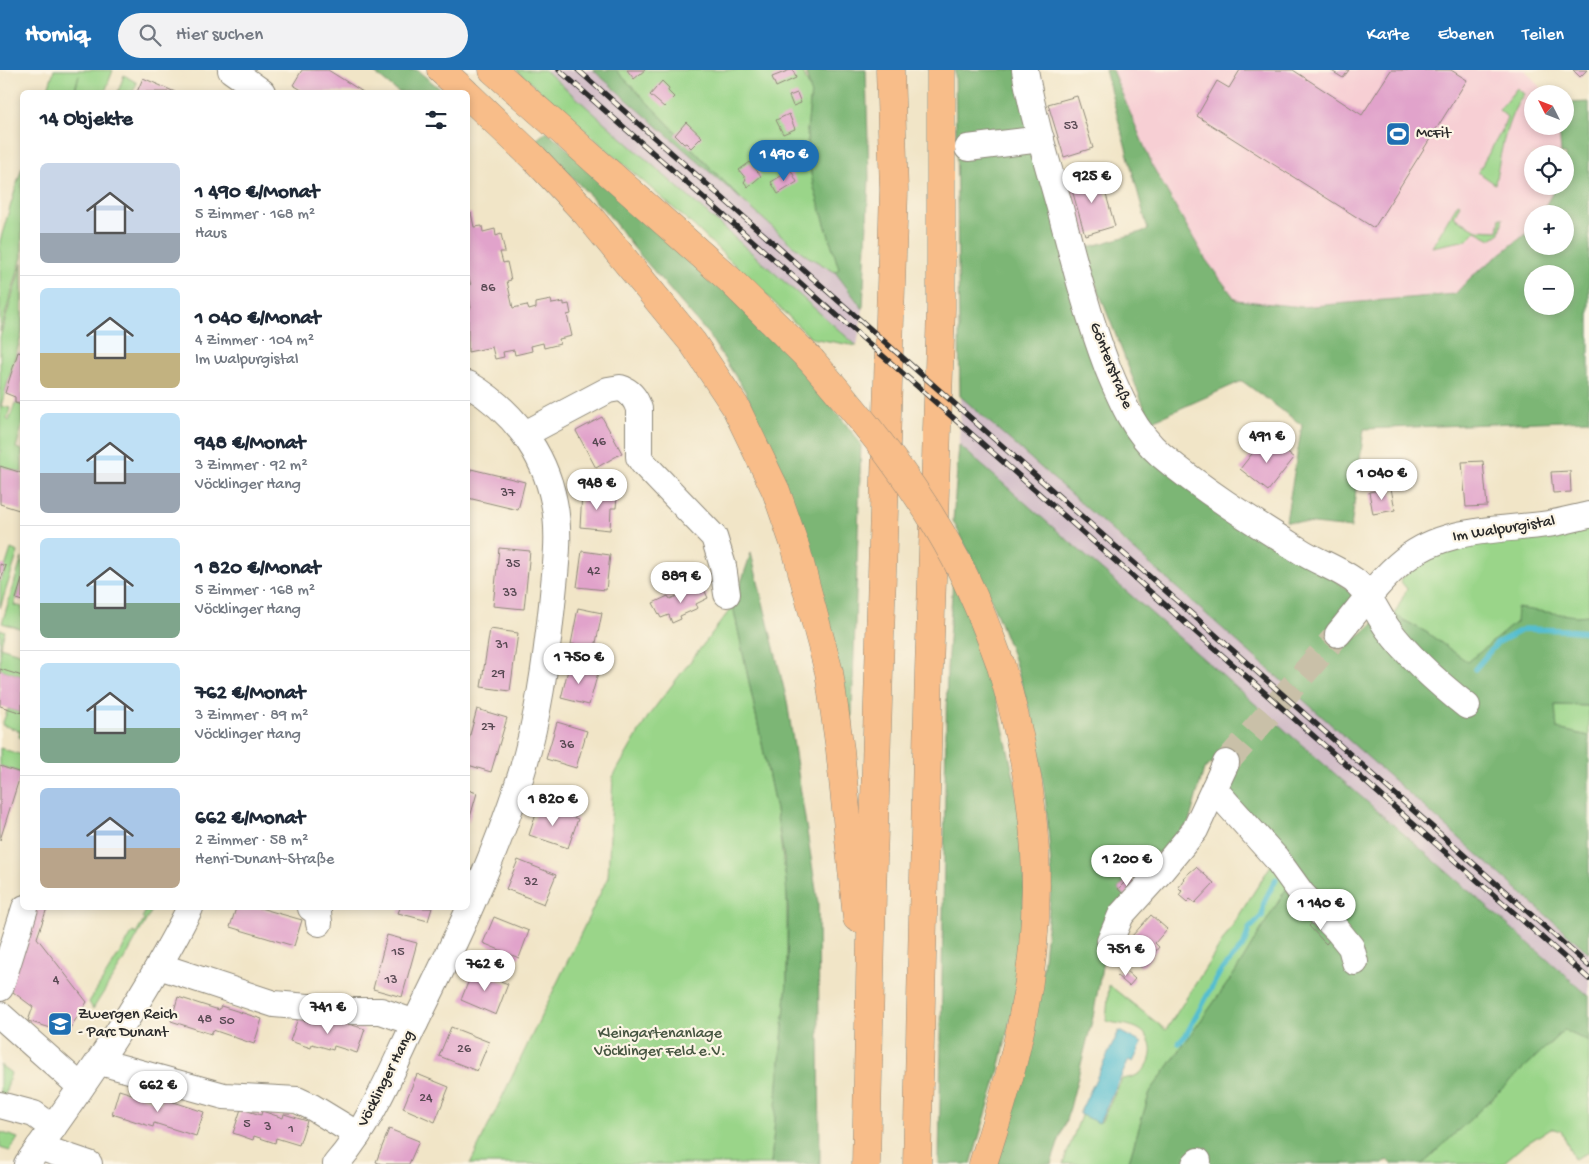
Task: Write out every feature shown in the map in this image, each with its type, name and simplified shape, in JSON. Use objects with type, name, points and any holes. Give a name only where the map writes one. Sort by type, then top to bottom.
[{"type":"highway","points":[[441,70],[463,90]]},
{"type":"highway","points":[[493,70],[730,280],[810,360],[878,439],[920,498],[971,589],[1000,663],[1020,734],[1029,787],[1036,849],[1036,909],[1030,973],[1019,1039],[1003,1101],[983,1164]]},
{"type":"highway","points":[[866,1164],[894,190],[890,70]]},
{"type":"highway","points":[[917,1164],[928,670],[941,309],[941,70]]},
{"type":"highway","points":[[470,97],[534,158],[588,214],[693,342],[735,406],[776,491],[796,549],[829,672],[841,759],[870,1032]]},
{"type":"street","points":[[231,70],[259,90]]},
{"type":"street","name":"Gönterstraße","points":[[1024,70],[1031,105],[1086,306],[1120,400],[1138,431],[1159,454],[1210,492],[1305,554],[1356,582],[1369,597],[1386,627],[1397,640],[1467,706]]},
{"type":"street","points":[[968,148],[1041,139]]},
{"type":"street","name":"Vöcklinger Hang","points":[[470,385],[500,406],[525,434],[545,472],[554,500],[557,526],[551,613],[538,703],[521,775],[499,836],[470,904]]},
{"type":"street","points":[[525,434],[611,389],[620,388],[629,393],[639,409],[640,457],[643,463],[714,537],[727,594]]},
{"type":"street","name":"Im Walpurgistal","points":[[1338,634],[1383,580],[1405,559],[1430,544],[1467,532],[1549,524],[1589,515]]},
{"type":"street","points":[[1110,942],[1121,915],[1161,872],[1195,830],[1226,763]]},
{"type":"street","points":[[1214,789],[1276,858],[1302,894],[1347,942],[1351,947],[1355,962]]},
{"type":"street","points":[[0,988],[6,946],[25,910]]},
{"type":"street","points":[[40,1146],[100,1062],[159,966],[189,910]]},
{"type":"street","name":"Vöcklinger Hang","points":[[336,1164],[358,1134],[415,1024],[468,910]]},
{"type":"street","name":"Vöcklinger Hang","points":[[159,966],[274,1004],[353,1011],[381,1011],[415,1024]]},
{"type":"street","points":[[0,1015],[82,1087]]},
{"type":"street","name":"Vöcklinger Hang","points":[[100,1062],[224,1096],[297,1100],[358,1134]]},
{"type":"street","points":[[0,1104],[34,1114],[40,1146]]},
{"type":"street","points":[[40,1146],[89,1164]]},
{"type":"shaded area","points":[[545,70],[593,70],[789,242],[807,256],[835,272],[863,309],[857,346]]},
{"type":"shaded area","points":[[1112,70],[1525,70],[1539,85],[1524,85],[1524,135],[1560,135],[1560,145],[1524,145],[1524,195],[1551,195],[1546,205],[1524,205],[1524,236],[1471,277],[1455,294],[1301,307],[1236,300],[1206,260],[1153,167]]},
{"type":"shaded area","points":[[961,395],[1589,952],[1589,996],[959,445]]},
{"type":"green space","points":[[54,70],[113,70],[106,90],[75,90],[79,75],[75,90],[48,90]]},
{"type":"green space","points":[[371,70],[417,70],[442,90],[396,90]]},
{"type":"green space","points":[[516,70],[545,70],[857,346],[811,338],[694,226]]},
{"type":"green space","points":[[593,70],[616,70],[743,201]]},
{"type":"green space","points":[[616,70],[802,70],[811,92],[807,131],[808,160],[814,188],[839,269],[835,272],[807,256],[743,201]]},
{"type":"green space","points":[[805,70],[866,70],[869,178],[863,309],[835,272],[839,269],[814,188],[808,160],[807,131],[811,92]]},
{"type":"green space","points":[[955,70],[1019,70],[1136,437],[1350,591],[1354,603],[1332,628],[1349,644],[1376,621],[1394,615],[1426,632],[1468,662],[1516,622],[1517,608],[1576,616],[1589,615],[1589,706],[1555,705],[1557,729],[1589,736],[1589,953],[960,396]]},
{"type":"green space","points":[[1105,70],[1112,70],[1153,167],[1206,260],[1236,300],[1301,307],[1455,294],[1471,277],[1524,235],[1524,255],[1574,255],[1574,205],[1546,205],[1551,195],[1574,195],[1574,145],[1560,145],[1560,135],[1574,135],[1574,103],[1589,102],[1589,420],[1364,429],[1351,528],[1286,521],[1302,425],[1242,381],[1150,422],[1082,249],[1148,230]]},
{"type":"green space","points":[[124,75],[137,83],[134,90],[119,90]]},
{"type":"green space","points":[[1517,88],[1524,94],[1508,126],[1495,184],[1478,172],[1501,132],[1507,117],[1499,110]]},
{"type":"green space","points":[[547,131],[701,266],[797,361],[861,444],[851,743],[772,452],[745,391],[708,334],[634,248],[607,213],[536,140]]},
{"type":"green space","points":[[20,174],[20,264],[0,332],[0,241]]},
{"type":"green space","points":[[1458,203],[1460,204],[1454,217],[1477,230],[1498,231],[1500,218],[1503,218],[1500,233],[1491,239],[1476,231],[1467,240],[1432,247]]},
{"type":"green space","points":[[20,270],[20,340],[1,406],[10,408],[7,419],[9,421],[15,403],[20,404],[20,433],[16,448],[20,449],[20,472],[0,466],[0,337]]},
{"type":"green space","points":[[959,445],[1589,996],[1589,1042],[1564,1030],[1423,1164],[1392,1164],[1388,1160],[1383,1164],[1128,1164],[1150,1092],[1234,974],[1291,881],[1217,803],[1220,758],[1204,769],[1189,822],[1164,853],[1145,852],[1118,889],[1125,896],[1108,933],[1093,1017],[1070,1108],[1051,1164],[997,1164],[1043,968],[1052,879],[1046,805],[1035,729],[1013,656],[984,582],[953,521]]},
{"type":"green space","points":[[1589,528],[1589,615],[1516,622],[1468,663],[1426,632],[1394,615],[1407,589],[1400,579],[1439,550]]},
{"type":"green space","points":[[11,549],[18,552],[0,608],[0,583]]},
{"type":"green space","points":[[751,553],[787,701],[818,903],[820,1164],[771,1164],[787,982],[788,909],[784,858],[776,810],[733,606]]},
{"type":"green space","points":[[20,564],[20,585],[14,605],[20,606],[20,628],[2,623]]},
{"type":"green space","points":[[953,578],[990,668],[1023,819],[1025,884],[1016,995],[998,1074],[971,1164],[939,1164],[947,669]]},
{"type":"green space","name":"Kleingartenanlage Vöcklinger Feld e.V.","points":[[733,606],[776,810],[787,888],[787,982],[771,1164],[470,1164],[608,877],[613,777],[649,715]]},
{"type":"green space","points":[[0,629],[5,631],[0,647]]},
{"type":"green space","points":[[0,647],[20,653],[20,675],[0,669]]},
{"type":"green space","points":[[1555,705],[1589,706],[1589,736],[1556,729]]},
{"type":"green space","points":[[8,709],[20,712],[20,731],[2,725]]},
{"type":"green space","points":[[0,748],[20,754],[20,773],[0,766]]},
{"type":"green space","points":[[1273,862],[1291,881],[1234,974],[1150,1092],[1128,1164],[1063,1164],[1082,1113],[1101,1122],[1122,1079],[1140,1073],[1145,1069],[1150,1058],[1151,1045],[1145,1034],[1128,1025],[1106,1021],[1109,985],[1166,1030]]},
{"type":"green space","points":[[146,910],[152,910],[127,955],[93,1009],[89,1002],[133,932],[136,934],[144,920],[142,918]]},
{"type":"green space","points":[[1564,1030],[1589,1042],[1589,1152],[1574,1159],[1561,1131],[1551,1128],[1523,1146],[1502,1164],[1423,1164]]},
{"type":"green space","points":[[0,1065],[11,1073],[4,1098],[0,1096]]},
{"type":"green space","points":[[0,1132],[18,1138],[10,1151],[0,1148]]},
{"type":"water","points":[[1119,1031],[1142,1043],[1133,1062],[1129,1060],[1099,1123],[1079,1114]]},
{"type":"building","points":[[302,70],[328,70],[360,90],[302,90],[293,85]]},
{"type":"building","points":[[627,70],[645,70],[634,79]]},
{"type":"building","points":[[793,70],[796,78],[776,87],[772,77]]},
{"type":"building","points":[[1240,70],[1293,70],[1362,115],[1391,70],[1451,70],[1467,80],[1374,228],[1197,116],[1217,81],[1229,88]]},
{"type":"building","points":[[1330,70],[1349,70],[1343,78]]},
{"type":"building","points":[[1573,70],[1587,70],[1580,77]]},
{"type":"building","points":[[143,78],[170,90],[138,90]]},
{"type":"building","points":[[662,81],[674,97],[664,107],[650,95]]},
{"type":"building","points":[[797,93],[801,103],[793,106],[789,96]]},
{"type":"building","points":[[1077,96],[1093,148],[1064,157],[1048,104]]},
{"type":"building","points":[[789,114],[795,129],[783,134],[776,120]]},
{"type":"building","points":[[686,122],[702,137],[691,148],[675,135]]},
{"type":"building","points":[[750,162],[761,176],[748,187],[744,182],[746,179],[739,170]]},
{"type":"building","points":[[791,170],[797,182],[778,194],[771,182]]},
{"type":"building","points":[[1100,174],[1115,226],[1085,235],[1070,183]]},
{"type":"building","points":[[470,213],[474,227],[482,226],[483,232],[495,229],[496,236],[501,234],[505,252],[500,252],[503,263],[507,262],[511,280],[507,281],[513,308],[527,305],[529,310],[536,308],[536,303],[551,300],[552,304],[564,302],[564,305],[569,304],[571,314],[567,315],[572,336],[559,339],[560,344],[544,348],[543,343],[531,346],[532,351],[515,355],[514,350],[503,352],[504,357],[495,359],[492,347],[470,352]]},
{"type":"building","points":[[18,352],[20,352],[20,404],[15,403],[15,397],[5,393]]},
{"type":"building","points":[[602,417],[622,453],[596,468],[576,431]]},
{"type":"building","points":[[1266,436],[1294,458],[1268,491],[1240,469]]},
{"type":"building","points":[[1483,461],[1487,506],[1466,507],[1462,462]]},
{"type":"building","points":[[0,466],[20,472],[20,510],[0,504]]},
{"type":"building","points":[[471,469],[525,482],[518,510],[470,498]]},
{"type":"building","points":[[1570,471],[1571,492],[1553,493],[1551,472]]},
{"type":"building","points":[[1391,488],[1395,510],[1373,514],[1369,492]]},
{"type":"building","points":[[582,493],[617,496],[616,508],[611,508],[610,530],[580,527]]},
{"type":"building","points":[[499,548],[530,551],[524,609],[493,606]]},
{"type":"building","points":[[582,551],[610,555],[606,590],[577,587]]},
{"type":"building","points":[[0,564],[6,566],[0,582]]},
{"type":"building","points":[[702,585],[708,598],[696,604],[698,608],[680,616],[681,619],[672,623],[669,615],[661,618],[653,603],[668,596],[670,599]]},
{"type":"building","points":[[20,586],[20,600],[16,599]]},
{"type":"building","points":[[578,608],[602,613],[595,648],[571,644]]},
{"type":"building","points":[[490,629],[518,633],[510,691],[481,687]]},
{"type":"building","points":[[569,666],[598,673],[589,705],[561,698]]},
{"type":"building","points":[[0,669],[20,675],[20,712],[0,706]]},
{"type":"building","points":[[477,709],[507,718],[491,772],[470,766],[470,735]]},
{"type":"building","points":[[557,722],[587,731],[576,768],[546,759]]},
{"type":"building","points":[[0,766],[20,773],[20,776],[0,840]]},
{"type":"building","points":[[470,791],[477,793],[470,817]]},
{"type":"building","points":[[539,805],[578,819],[568,848],[529,835]]},
{"type":"building","points":[[518,860],[556,875],[544,904],[506,889]]},
{"type":"building","points":[[1196,867],[1214,883],[1195,903],[1190,899],[1187,902],[1179,895],[1182,891],[1178,887],[1183,878]]},
{"type":"building","points":[[1129,878],[1136,884],[1125,896],[1118,889]]},
{"type":"building","points":[[33,910],[46,910],[37,938],[87,1002],[67,1033],[28,1021],[33,1007],[9,989]]},
{"type":"building","points":[[235,910],[267,910],[302,920],[294,946],[230,927]]},
{"type":"building","points":[[399,910],[431,910],[428,921],[398,913]]},
{"type":"building","points":[[1151,915],[1167,929],[1155,943],[1159,947],[1141,967],[1121,948]]},
{"type":"building","points":[[494,917],[529,931],[519,958],[483,943]]},
{"type":"building","points":[[1317,918],[1333,936],[1326,944],[1309,926]]},
{"type":"building","points":[[387,935],[417,943],[402,997],[373,989]]},
{"type":"building","points":[[1124,969],[1135,979],[1129,986],[1117,976]]},
{"type":"building","points":[[473,970],[508,984],[496,1015],[461,1000]]},
{"type":"building","points":[[178,997],[219,1010],[221,1006],[262,1019],[254,1044],[213,1030],[211,1034],[171,1021]]},
{"type":"building","points":[[298,1018],[318,1024],[320,1019],[341,1025],[342,1022],[365,1029],[357,1053],[334,1046],[333,1050],[312,1044],[311,1048],[290,1041]]},
{"type":"building","points":[[451,1027],[489,1042],[477,1071],[439,1056]]},
{"type":"building","points":[[417,1074],[449,1087],[435,1122],[403,1108]]},
{"type":"building","points":[[119,1090],[161,1103],[162,1098],[204,1112],[196,1136],[154,1123],[153,1127],[112,1114]]},
{"type":"building","points":[[241,1109],[261,1115],[262,1111],[283,1118],[284,1114],[307,1121],[299,1145],[276,1138],[275,1143],[254,1136],[253,1140],[233,1133]]},
{"type":"building","points":[[389,1129],[419,1141],[409,1164],[382,1164],[376,1162]]},
{"type":"waterway","points":[[1475,669],[1497,643],[1524,629],[1589,632]]},
{"type":"waterway","points":[[1179,1043],[1186,1035],[1220,972],[1244,945],[1249,929],[1262,916],[1264,902],[1276,879]]},
{"type":"tunnel","points":[[1226,763],[1338,634]]},
{"type":"railway","points":[[559,70],[1589,979]]},
{"type":"railway","points":[[578,70],[1589,966]]},
{"type":"place","name":"McFit","points":[[1398,134]]},
{"type":"place","name":"Zwergen Reich - Parc Dunant","points":[[60,1024]]}]
